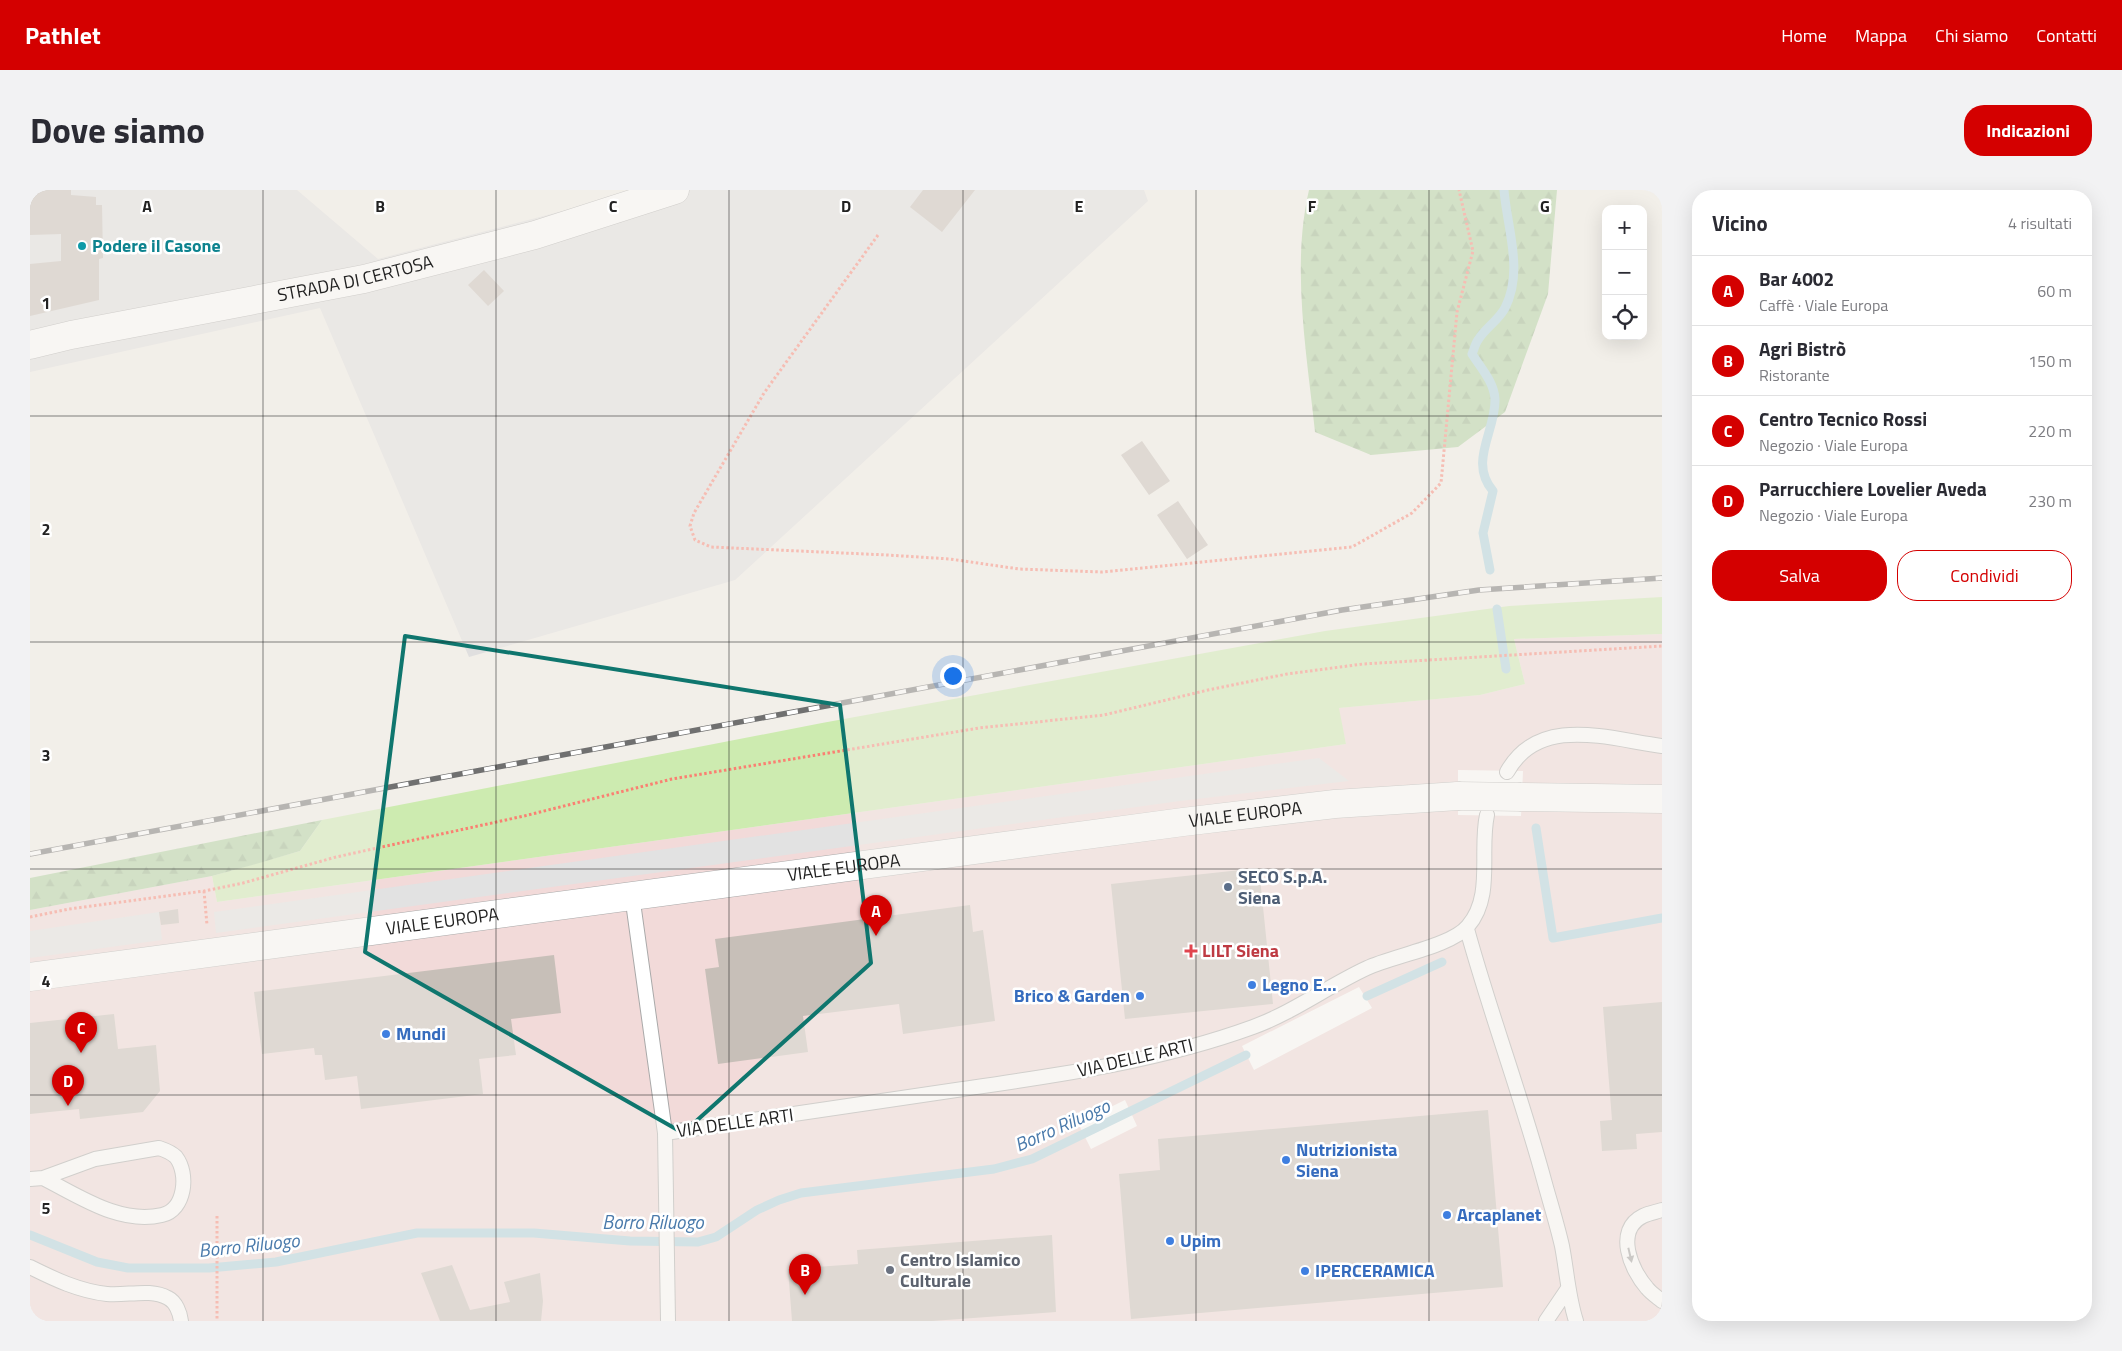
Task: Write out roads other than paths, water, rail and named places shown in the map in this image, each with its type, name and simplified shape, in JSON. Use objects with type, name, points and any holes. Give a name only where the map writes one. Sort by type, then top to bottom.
[{"type":"street","name":"STRADA DI CERTOSA","points":[[30,346],[71,335],[364,279],[535,235],[675,190]]},
{"type":"street","name":"VIALE EUROPA","points":[[30,978],[632,895],[1285,809],[1458,796],[1662,799]]},
{"type":"lane","points":[[1507,772],[1524,750],[1538,741],[1553,735],[1572,734],[1662,746]]},
{"type":"lane","points":[[1487,815],[1483,890],[1477,912],[1467,928],[1485,994],[1498,1027],[1544,1178],[1562,1247],[1567,1290],[1576,1321]]},
{"type":"lane","name":"VIA DELLE ARTI","points":[[632,895],[665,1133],[668,1321]]},
{"type":"lane","name":"VIA DELLE ARTI","points":[[665,1133],[1072,1073],[1153,1055],[1254,1027],[1304,1004],[1366,968],[1443,941],[1467,928]]},
{"type":"lane","points":[[159,1148],[169,1151],[179,1162],[182,1170],[182,1194],[176,1207],[170,1212],[163,1215],[140,1217],[112,1212],[37,1178],[95,1159],[159,1148]]},
{"type":"lane","points":[[1662,1210],[1642,1216],[1630,1227],[1626,1238],[1631,1263],[1647,1289],[1662,1301]]},
{"type":"lane","points":[[30,1267],[53,1278],[87,1290],[107,1294],[161,1295],[171,1299],[177,1308],[181,1321]]},
{"type":"lane","points":[[1546,1321],[1567,1290]]},
{"type":"waterway","points":[[1490,570],[1483,533],[1493,491],[1486,480],[1483,458],[1492,423],[1495,399],[1490,381],[1472,354],[1481,336],[1502,313],[1511,294],[1514,264],[1513,249],[1504,190]]},
{"type":"waterway","points":[[1497,609],[1506,669]]},
{"type":"waterway","name":"Borro Riluogo","points":[[1536,828],[1553,938],[1662,918]]},
{"type":"waterway","name":"Borro Riluogo","points":[[1367,996],[1442,962]]},
{"type":"waterway","name":"Borro Riluogo","points":[[30,1235],[97,1262],[128,1268],[209,1268],[276,1262],[417,1233],[534,1233],[630,1241],[698,1242],[716,1237],[757,1210],[801,1193],[994,1169],[1032,1159],[1246,1055]]},
{"type":"railway","points":[[30,854],[1342,610],[1479,590],[1662,578]]},
{"type":"place","name":"Podere il Casone","points":[[82,246]]},
{"type":"place","name":"SECO S.p.A. Siena","points":[[1228,887]]},
{"type":"place","name":"Bar 4002","points":[[876,936]]},
{"type":"place","name":"LILT Siena","points":[[1191,951]]},
{"type":"place","name":"Legno E...","points":[[1252,985]]},
{"type":"place","name":"Brico & Garden","points":[[1140,996]]},
{"type":"place","name":"Mundi","points":[[386,1034]]},
{"type":"place","name":"Centro Tecnico Rossi","points":[[81,1053]]},
{"type":"place","name":"Parrucchiere Lovelier Aveda","points":[[68,1106]]},
{"type":"place","name":"Nutrizionista Siena","points":[[1286,1160]]},
{"type":"place","name":"Arcaplanet","points":[[1447,1215]]},
{"type":"place","name":"Upim","points":[[1170,1241]]},
{"type":"place","name":"Centro Islamico Culturale","points":[[890,1270]]},
{"type":"place","name":"IPERCERAMICA","points":[[1305,1271]]},
{"type":"place","name":"Agri Bistrò","points":[[805,1295]]}]
